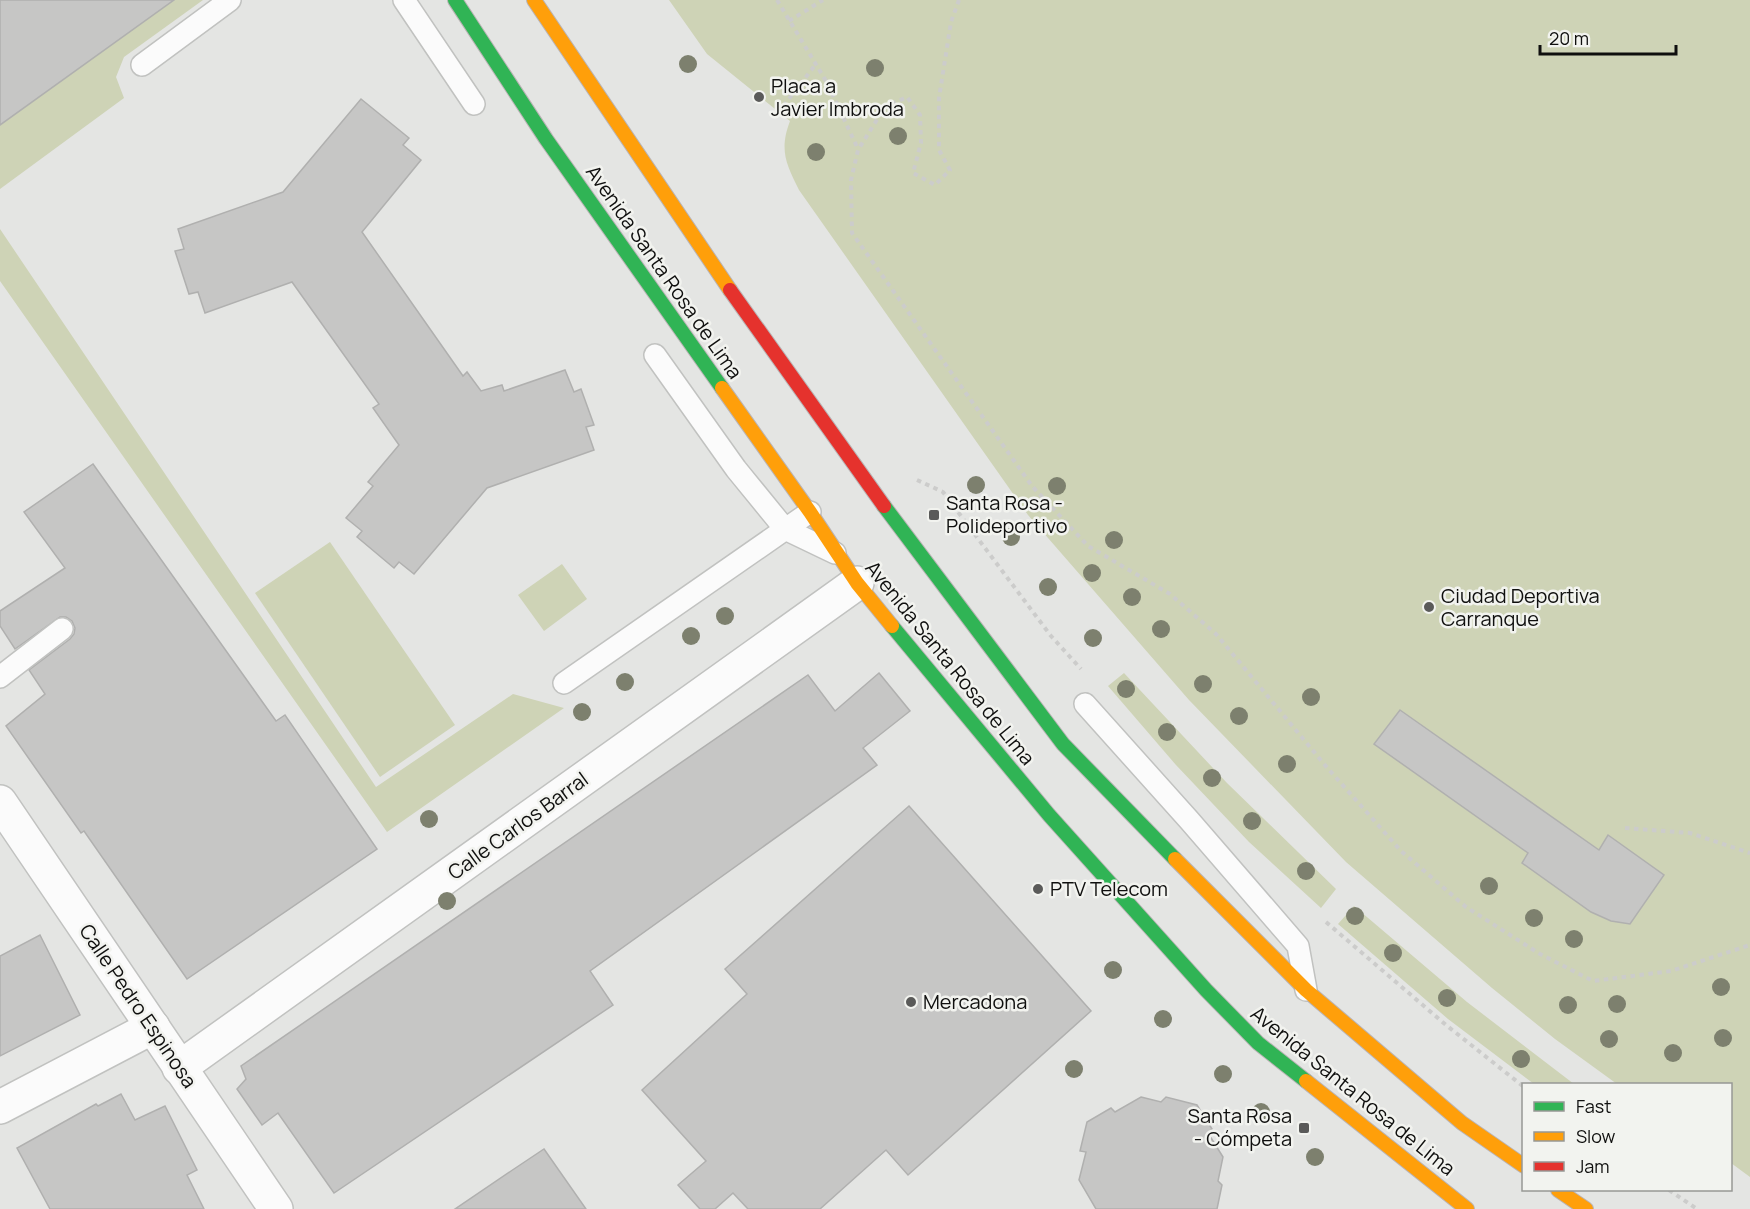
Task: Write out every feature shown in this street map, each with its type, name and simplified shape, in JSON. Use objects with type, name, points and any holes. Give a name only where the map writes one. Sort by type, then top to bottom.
[{"type":"main road","name":"Avenida Santa Rosa de Lima","points":[[455,0],[546,139],[810,512],[857,583],[1049,815],[1206,990],[1258,1043],[1467,1209]]},
{"type":"main road","name":"Avenida Santa Rosa de Lima","points":[[534,0],[716,268],[892,517],[1063,744],[1306,990],[1462,1123],[1522,1165]]},
{"type":"main road","points":[[1559,1191],[1586,1209]]},
{"type":"street","name":"Calle Carlos Barral","points":[[179,1068],[857,583]]},
{"type":"street","name":"Calle Pedro Espinosa","points":[[0,802],[276,1209]]},
{"type":"street","points":[[0,1107],[153,1027]]},
{"type":"lane","points":[[142,65],[230,0]]},
{"type":"lane","points":[[404,0],[474,104]]},
{"type":"lane","points":[[655,355],[736,469],[785,529],[840,555]]},
{"type":"lane","points":[[564,683],[810,512]]},
{"type":"lane","points":[[0,676],[62,629]]},
{"type":"lane","points":[[1085,704],[1298,946],[1306,990]]},
{"type":"path","points":[[777,0],[816,64],[858,150]]},
{"type":"path","points":[[789,21],[823,0]]},
{"type":"path","points":[[959,0],[951,22],[939,98],[939,150],[950,170],[935,185],[913,173],[921,143],[921,116],[907,97],[885,107],[858,150],[851,180],[852,233],[1032,486],[1088,546],[1170,594],[1216,634],[1324,764],[1401,851],[1466,907],[1540,954],[1593,981],[1671,971],[1750,945]]},
{"type":"path","points":[[778,112],[816,64]]},
{"type":"path","points":[[913,478],[943,492],[1052,636],[1082,670]]},
{"type":"path","points":[[1625,828],[1690,833],[1750,853]]},
{"type":"path","points":[[1318,915],[1446,1025],[1522,1085]]},
{"type":"path","points":[[1670,1191],[1697,1209]]},
{"type":"green space","points":[[174,0],[203,0],[124,57],[116,77],[124,98],[0,189],[0,125]]},
{"type":"green space","name":"Ciudad Deportiva Carranque","points":[[669,0],[1750,0],[1750,1177],[1732,1164],[1732,1083],[1616,1083],[1555,1039],[1492,988],[1346,862],[1189,700],[1028,515],[799,190],[786,157],[785,140],[790,121],[707,54]]},
{"type":"green space","points":[[0,229],[376,787],[513,694],[564,708],[387,832],[0,281]]},
{"type":"green space","points":[[330,542],[455,725],[380,777],[255,593]]},
{"type":"green space","points":[[562,564],[587,599],[544,631],[518,595]]},
{"type":"green space","points":[[1124,673],[1227,783],[1336,889],[1321,908],[1249,842],[1176,765],[1108,686]]},
{"type":"green space","points":[[1354,906],[1467,1002],[1573,1083],[1533,1083],[1448,1019],[1338,924]]},
{"type":"building","points":[[0,0],[174,0],[0,125]]},
{"type":"building","points":[[361,99],[409,138],[403,145],[421,160],[362,232],[463,376],[467,372],[481,391],[502,385],[504,391],[565,370],[574,392],[581,389],[594,425],[586,427],[594,450],[487,488],[414,574],[399,562],[394,568],[357,537],[362,531],[346,518],[373,486],[368,482],[399,445],[373,408],[379,404],[292,282],[205,313],[198,292],[189,294],[175,251],[184,249],[178,229],[283,192]]},
{"type":"building","points":[[93,464],[276,721],[285,715],[377,849],[187,979],[84,831],[81,833],[6,726],[45,694],[29,670],[70,639],[75,628],[72,621],[66,617],[60,617],[15,649],[0,626],[0,611],[65,568],[24,512]]},
{"type":"building","points":[[879,673],[910,711],[863,748],[877,765],[590,971],[613,1005],[334,1193],[278,1113],[262,1125],[237,1089],[246,1079],[241,1066],[808,675],[835,711]]},
{"type":"building","points":[[1400,710],[1599,850],[1608,835],[1664,875],[1630,924],[1611,921],[1591,912],[1522,863],[1528,853],[1374,744]]},
{"type":"building","name":"Mercadona","points":[[909,806],[1091,1011],[908,1175],[886,1150],[820,1209],[748,1209],[733,1193],[715,1209],[700,1209],[678,1185],[706,1161],[642,1090],[747,994],[725,969]]},
{"type":"building","points":[[40,935],[80,1015],[0,1056],[0,956]]},
{"type":"building","points":[[121,1094],[135,1120],[165,1106],[197,1170],[187,1175],[204,1209],[50,1209],[17,1148],[96,1104],[98,1106]]},
{"type":"building","points":[[1141,1097],[1161,1102],[1166,1097],[1197,1105],[1212,1129],[1208,1133],[1223,1157],[1218,1181],[1222,1185],[1217,1209],[1096,1209],[1079,1180],[1086,1152],[1080,1151],[1087,1122],[1111,1108],[1115,1112]]},
{"type":"building","points":[[544,1149],[586,1209],[455,1209],[511,1171]]},
{"type":"traffic: fast","points":[[455,0],[546,139],[722,388]]},
{"type":"traffic: fast","points":[[884,506],[1063,744],[1175,859]]},
{"type":"traffic: fast","points":[[892,626],[1049,815],[1206,990],[1258,1043],[1306,1081]]},
{"type":"traffic: slow","points":[[534,0],[730,290]]},
{"type":"traffic: slow","points":[[722,388],[857,583],[892,626]]},
{"type":"traffic: slow","points":[[1175,859],[1306,990],[1462,1123],[1522,1165]]},
{"type":"traffic: slow","points":[[1306,1081],[1467,1209]]},
{"type":"traffic: slow","points":[[1559,1191],[1586,1209]]},
{"type":"traffic: jam","points":[[730,290],[884,506]]},
{"type":"place","name":"Placa a Javier Imbroda","points":[[759,97]]},
{"type":"place","name":"Santa Rosa - Polideportivo","points":[[934,515]]},
{"type":"place","name":"Ciudad Deportiva Carranque","points":[[1429,607]]},
{"type":"place","name":"PTV Telecom","points":[[1038,889]]},
{"type":"place","name":"Mercadona","points":[[911,1002]]},
{"type":"place","name":"Santa Rosa - Cómpeta","points":[[1304,1128]]}]
